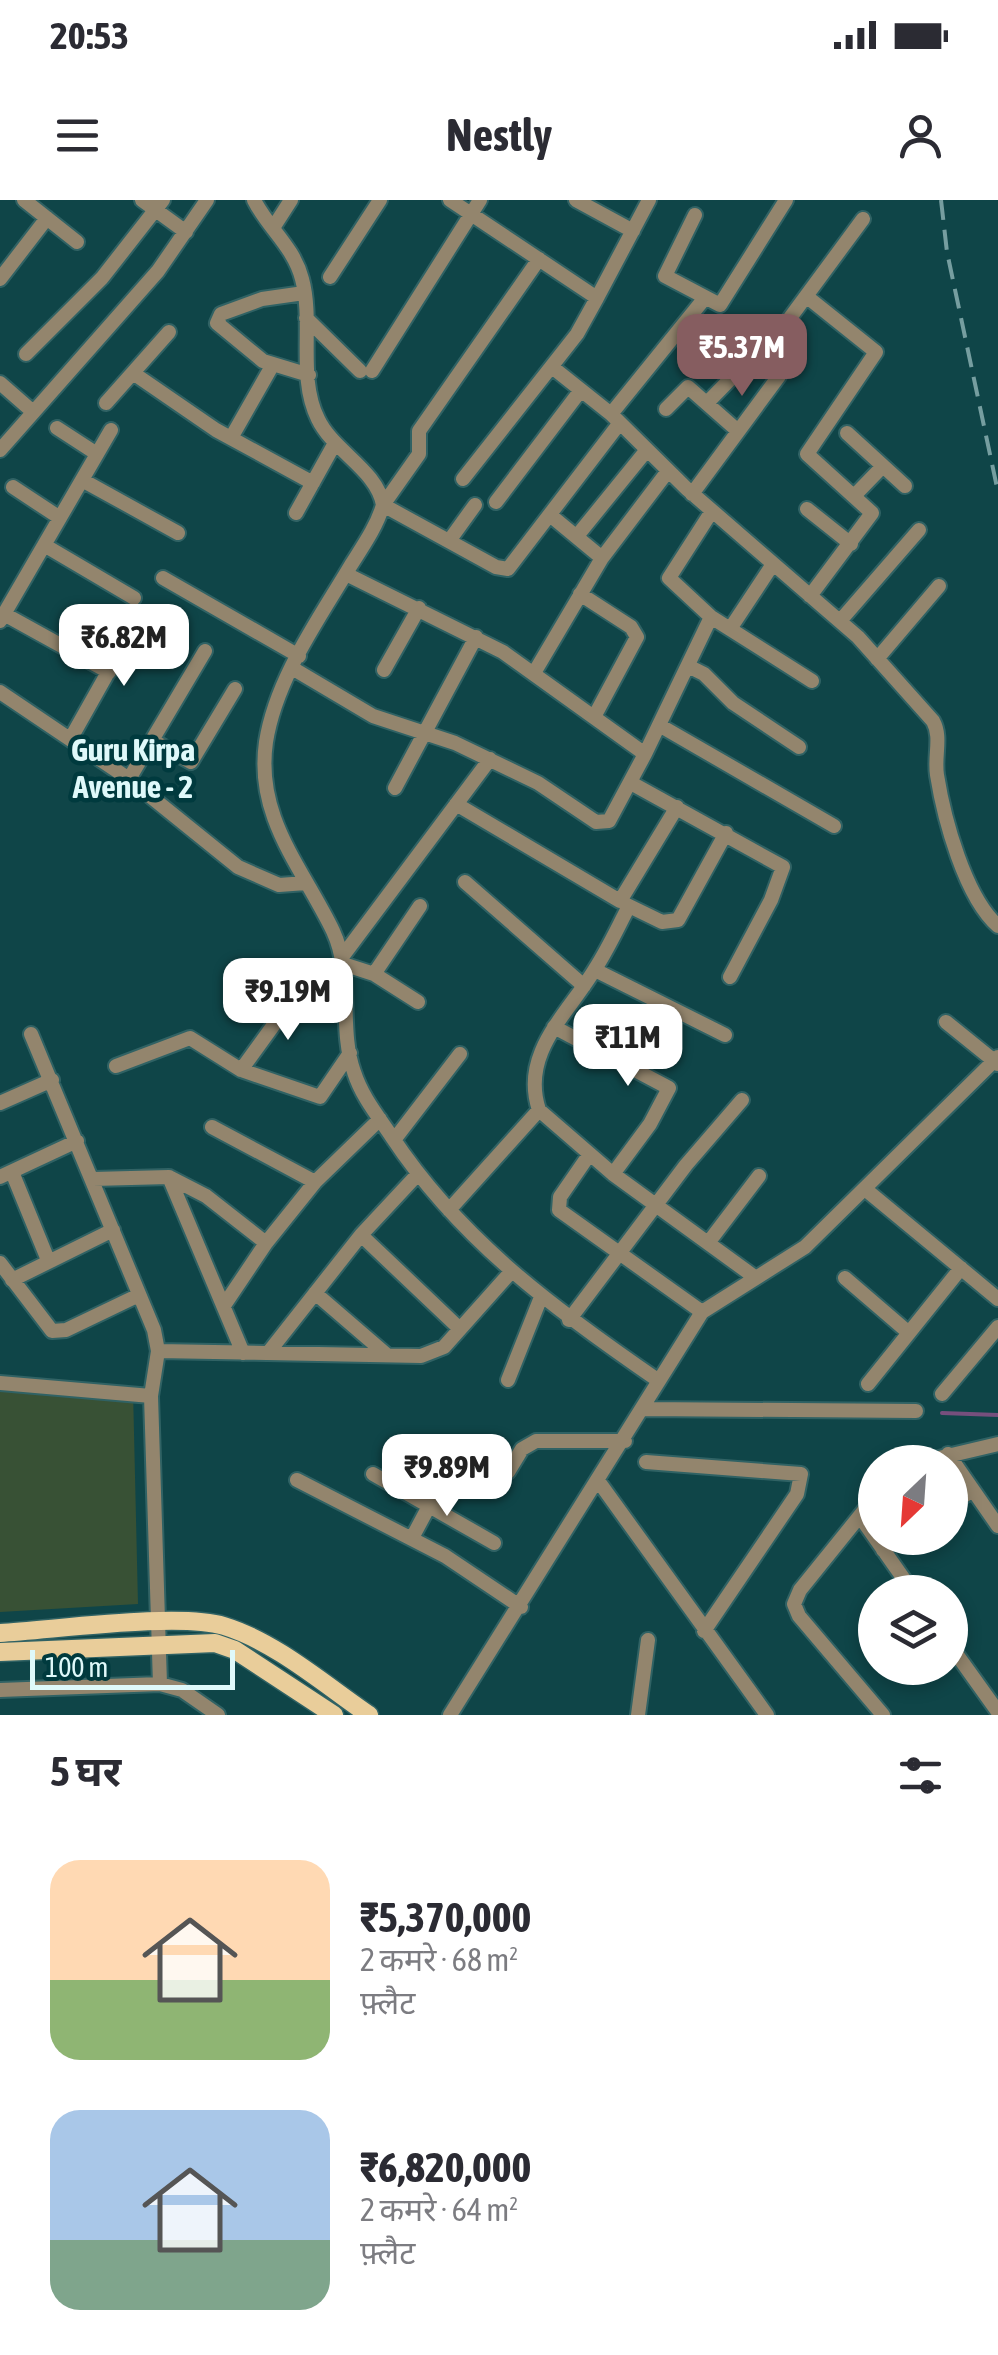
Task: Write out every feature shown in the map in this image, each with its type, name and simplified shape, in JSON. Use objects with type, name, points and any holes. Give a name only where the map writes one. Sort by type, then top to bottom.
[{"type":"main road","points":[[0,1652],[220,1624],[246,1634],[369,1715]]},
{"type":"main road","points":[[0,1634],[158,1633],[215,1643],[235,1650],[334,1715]]},
{"type":"street","points":[[24,200],[78,242]]},
{"type":"street","points":[[142,200],[160,205],[186,232]]},
{"type":"street","points":[[0,450],[148,283],[206,200]]},
{"type":"street","points":[[254,200],[296,259],[304,294],[309,374],[318,420],[335,444],[376,486],[383,505],[508,569],[704,299]]},
{"type":"street","points":[[274,228],[291,200]]},
{"type":"street","points":[[330,277],[380,200]]},
{"type":"street","points":[[450,200],[597,298]]},
{"type":"street","points":[[306,318],[366,371],[480,200]]},
{"type":"street","points":[[576,200],[633,231]]},
{"type":"street","points":[[463,479],[552,367],[597,298],[649,200]]},
{"type":"street","points":[[695,215],[666,276],[716,306],[723,303],[786,200]]},
{"type":"street","points":[[26,354],[102,278],[160,205]]},
{"type":"street","points":[[0,279],[48,218]]},
{"type":"street","points":[[692,494],[780,371],[767,348],[863,219]]},
{"type":"street","points":[[539,260],[419,431],[418,454],[383,505],[295,662],[266,742],[264,785],[274,824],[342,961],[350,1052],[363,1094],[417,1175],[510,1273],[569,1320],[659,1380]]},
{"type":"street","points":[[304,294],[262,299],[218,318],[217,323],[227,335],[272,366],[309,374]]},
{"type":"street","points":[[806,296],[876,352],[806,454],[872,513],[810,596]]},
{"type":"street","points":[[106,403],[169,332]]},
{"type":"street","points":[[707,403],[744,364]]},
{"type":"street","points":[[231,438],[272,366]]},
{"type":"street","points":[[552,367],[840,621],[936,727],[937,779],[968,884],[977,905],[998,926]]},
{"type":"street","points":[[133,372],[231,438],[313,483]]},
{"type":"street","points":[[0,382],[32,411]]},
{"type":"street","points":[[666,409],[688,388],[738,431]]},
{"type":"street","points":[[496,502],[581,390]]},
{"type":"street","points":[[57,428],[98,454]]},
{"type":"street","points":[[109,672],[2,617],[111,430]]},
{"type":"street","points":[[847,434],[905,486]]},
{"type":"street","points":[[296,513],[335,444]]},
{"type":"street","points":[[577,536],[646,450]]},
{"type":"street","points":[[855,495],[883,466]]},
{"type":"street","points":[[534,673],[602,558],[668,472]]},
{"type":"street","points":[[82,480],[178,533]]},
{"type":"street","points":[[12,486],[60,518]]},
{"type":"street","points":[[449,542],[475,505]]},
{"type":"street","points":[[808,510],[852,544]]},
{"type":"street","points":[[712,511],[669,578],[711,617],[812,681]]},
{"type":"street","points":[[550,515],[602,558]]},
{"type":"street","points":[[840,621],[919,530]]},
{"type":"street","points":[[44,545],[134,598]]},
{"type":"street","points":[[730,629],[773,564]]},
{"type":"street","points":[[346,574],[476,637],[534,673],[645,754]]},
{"type":"street","points":[[163,578],[373,716],[426,731],[490,759],[601,824],[609,820],[631,783],[711,617]]},
{"type":"street","points":[[877,659],[939,586]]},
{"type":"street","points":[[580,594],[631,627],[637,637],[594,717]]},
{"type":"street","points":[[384,670],[419,608]]},
{"type":"street","points":[[71,738],[138,618]]},
{"type":"street","points":[[395,788],[476,637]]},
{"type":"street","points":[[129,779],[205,650]]},
{"type":"street","points":[[688,666],[704,674],[732,703],[798,747]]},
{"type":"street","points":[[153,741],[191,762],[235,688]]},
{"type":"street","points":[[0,692],[129,779],[249,873],[279,885],[306,884]]},
{"type":"street","points":[[659,725],[834,826]]},
{"type":"street","points":[[342,961],[490,759]]},
{"type":"street","points":[[631,783],[783,867],[771,900],[730,977]]},
{"type":"street","points":[[456,804],[662,922],[678,920],[726,833]]},
{"type":"street","points":[[676,807],[595,970],[554,1027],[533,1078],[539,1110],[613,1174],[756,1278]]},
{"type":"street","points":[[466,882],[584,986]]},
{"type":"street","points":[[374,974],[420,906]]},
{"type":"street","points":[[342,961],[374,974],[418,1002]]},
{"type":"street","points":[[595,970],[725,1035]]},
{"type":"street","points":[[242,1070],[299,990]]},
{"type":"street","points":[[450,1715],[625,1441],[702,1312],[805,1247],[997,1061],[946,1022]]},
{"type":"street","points":[[554,1027],[669,1088],[650,1124],[613,1174]]},
{"type":"street","points":[[32,1034],[93,1179],[158,1351],[151,1396],[160,1684]]},
{"type":"street","points":[[116,1066],[190,1038],[242,1070],[320,1098],[350,1052]]},
{"type":"street","points":[[394,1140],[460,1054]]},
{"type":"street","points":[[0,1104],[52,1080]]},
{"type":"street","points":[[569,1320],[655,1205],[742,1100]]},
{"type":"street","points":[[449,1210],[539,1110]]},
{"type":"street","points":[[225,1304],[266,1242],[315,1182],[380,1119]]},
{"type":"street","points":[[212,1127],[315,1182]]},
{"type":"street","points":[[48,1260],[6,1174],[77,1141]]},
{"type":"street","points":[[589,1154],[560,1198],[558,1210],[617,1256],[702,1312]]},
{"type":"street","points":[[268,1353],[361,1235],[417,1175]]},
{"type":"street","points":[[708,1243],[759,1176]]},
{"type":"street","points":[[93,1179],[170,1178],[206,1196],[266,1242]]},
{"type":"street","points":[[170,1178],[243,1353]]},
{"type":"street","points":[[865,1190],[998,1299]]},
{"type":"street","points":[[12,1280],[113,1230]]},
{"type":"street","points":[[361,1235],[460,1330]]},
{"type":"street","points":[[0,1263],[46,1326],[59,1332],[139,1295]]},
{"type":"street","points":[[868,1384],[961,1268]]},
{"type":"street","points":[[158,1351],[434,1353],[460,1330],[510,1273]]},
{"type":"street","points":[[845,1278],[909,1333]]},
{"type":"street","points":[[316,1293],[387,1355]]},
{"type":"street","points":[[508,1380],[541,1298]]},
{"type":"street","points":[[942,1394],[998,1327]]},
{"type":"street","points":[[0,1383],[151,1396]]},
{"type":"street","points":[[645,1409],[916,1410]]},
{"type":"street","points":[[508,1472],[522,1449],[536,1440],[625,1441]]},
{"type":"street","points":[[968,1450],[998,1444]]},
{"type":"street","points":[[646,1462],[802,1474],[797,1494],[704,1631]]},
{"type":"street","points":[[373,1474],[494,1543]]},
{"type":"street","points":[[297,1480],[412,1538],[521,1607]]},
{"type":"street","points":[[412,1538],[444,1480]]},
{"type":"street","points":[[599,1482],[767,1715]]},
{"type":"street","points":[[968,1483],[998,1526]]},
{"type":"street","points":[[968,1493],[973,1490]]},
{"type":"street","points":[[858,1522],[800,1590],[794,1604],[799,1616],[882,1715]]},
{"type":"street","points":[[638,1715],[648,1640]]},
{"type":"street","points":[[968,1670],[998,1712]]},
{"type":"street","points":[[0,1690],[160,1684],[182,1690],[218,1715]]},
{"type":"green space","points":[[0,1382],[133,1390],[138,1604],[0,1612]]},
{"type":"waterway","points":[[942,1413],[998,1415]]},
{"type":"railway","points":[[941,200],[947,252],[998,492]]},
{"type":"district","name":"Guru Kirpa Avenue - 2","points":[[133,768]]}]
